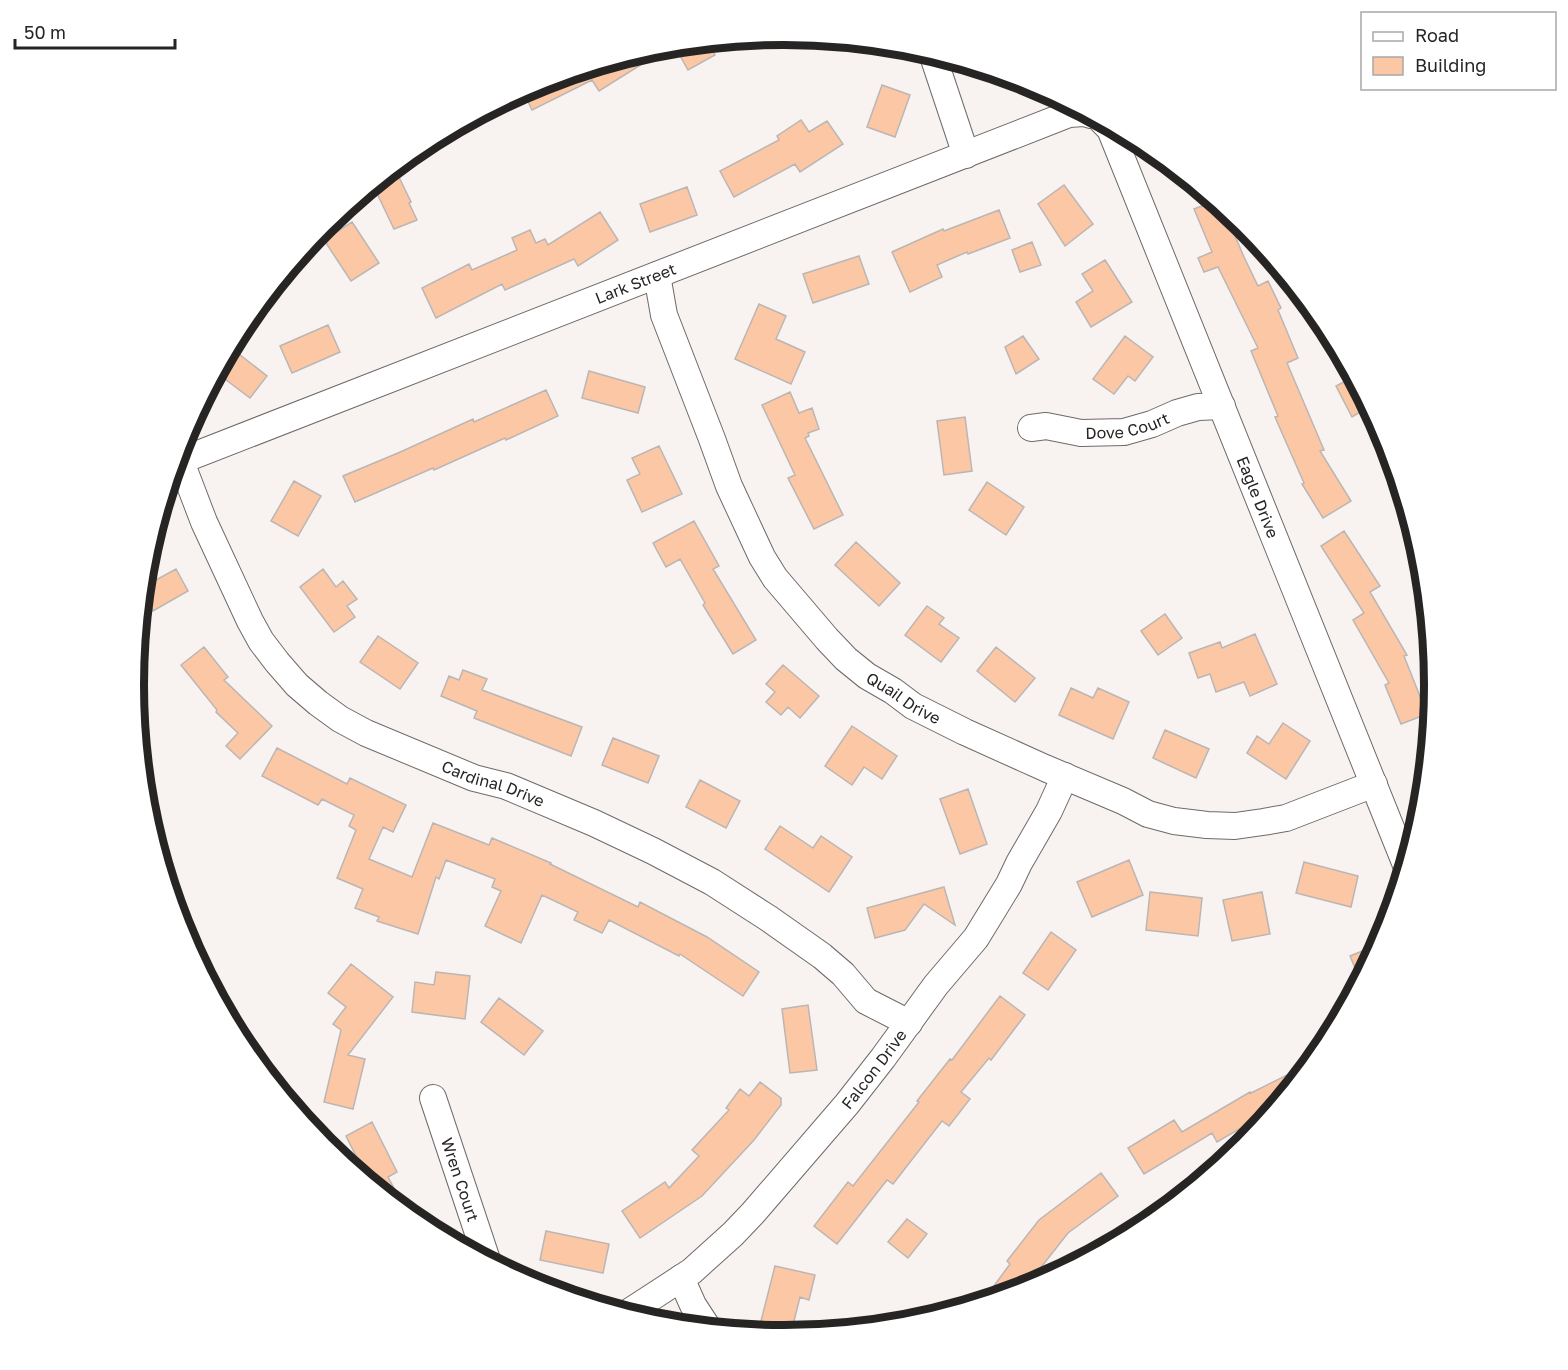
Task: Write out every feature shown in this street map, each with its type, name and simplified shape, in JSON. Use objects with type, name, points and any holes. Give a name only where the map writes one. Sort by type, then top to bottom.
[{"type":"street","points":[[936,63],[966,154]]},
{"type":"street","name":"Lark Street","points":[[188,454],[1072,114]]},
{"type":"street","name":"Eagle Drive","points":[[1106,132],[1222,406],[1401,853]]},
{"type":"street","name":"Quail Drive","points":[[657,275],[664,315],[729,486],[762,557],[775,578],[826,639],[867,676],[913,706],[975,736],[1148,814],[1174,821],[1235,826],[1286,818],[1374,784]]},
{"type":"street","name":"Dove Court","points":[[1031,428],[1046,426],[1081,433],[1124,432],[1198,407],[1222,406]]},
{"type":"street","name":"Cardinal Drive","points":[[183,467],[204,522],[250,621],[277,662],[297,685],[318,703],[340,719],[366,733],[474,778],[506,786],[594,823],[712,882],[822,956],[843,974],[866,1001],[909,1023]]},
{"type":"street","name":"Falcon Drive","points":[[636,1307],[692,1271],[753,1213],[847,1104],[936,985],[976,938],[1009,884],[1049,811],[1065,776]]},
{"type":"street","name":"Wren Court","points":[[433,1098],[484,1250]]},
{"type":"street","points":[[681,1278],[703,1320]]},
{"type":"building","points":[[712,49],[715,55],[688,70],[679,54]]},
{"type":"building","points":[[650,59],[599,91],[592,80],[532,110],[527,99],[539,94],[578,79]]},
{"type":"building","points":[[882,85],[910,95],[895,137],[867,127]]},
{"type":"building","points":[[801,120],[809,132],[827,121],[843,144],[800,172],[795,164],[734,197],[720,171],[779,140],[777,136]]},
{"type":"building","points":[[398,174],[417,220],[394,229],[376,192]]},
{"type":"building","points":[[1064,185],[1093,224],[1065,246],[1038,204]]},
{"type":"building","points":[[687,187],[697,215],[650,232],[640,204]]},
{"type":"building","points":[[1206,204],[1231,227],[1258,286],[1268,281],[1281,308],[1278,310],[1298,358],[1287,363],[1324,450],[1320,451],[1351,501],[1323,518],[1302,484],[1304,483],[1275,417],[1278,416],[1251,351],[1258,348],[1218,267],[1204,272],[1198,258],[1212,252],[1194,209]]},
{"type":"building","points":[[999,210],[1010,238],[937,265],[942,277],[910,292],[892,252],[943,229],[944,231]]},
{"type":"building","points":[[600,212],[618,240],[578,266],[574,259],[505,290],[502,284],[436,318],[422,288],[469,264],[472,270],[517,250],[512,238],[530,230],[536,243],[545,239],[548,245]]},
{"type":"building","points":[[352,222],[379,263],[351,281],[324,240]]},
{"type":"building","points":[[1032,242],[1041,265],[1020,272],[1012,250]]},
{"type":"building","points":[[859,256],[869,284],[813,303],[803,274]]},
{"type":"building","points":[[1105,260],[1132,302],[1091,327],[1076,302],[1093,291],[1082,274]]},
{"type":"building","points":[[759,304],[786,316],[776,339],[805,352],[791,384],[735,359]]},
{"type":"building","points":[[328,325],[340,352],[292,373],[280,346]]},
{"type":"building","points":[[1023,336],[1039,359],[1016,374],[1005,347]]},
{"type":"building","points":[[1125,336],[1153,357],[1135,381],[1128,376],[1114,394],[1093,379]]},
{"type":"building","points":[[237,353],[267,376],[250,398],[223,378]]},
{"type":"building","points":[[589,371],[645,387],[638,413],[582,398]]},
{"type":"building","points":[[1346,381],[1362,411],[1352,417],[1336,386]]},
{"type":"building","points":[[546,390],[558,416],[506,440],[505,438],[355,502],[343,476]]},
{"type":"building","points":[[790,392],[799,413],[812,408],[819,429],[808,433],[809,436],[805,438],[843,515],[814,529],[788,478],[795,475],[762,405]]},
{"type":"building","points":[[965,417],[972,471],[944,475],[937,421]]},
{"type":"building","points":[[659,446],[682,494],[642,512],[627,480],[640,474],[632,458]]},
{"type":"building","points":[[294,481],[321,496],[298,536],[271,521]]},
{"type":"building","points":[[987,482],[1024,507],[1006,535],[969,510]]},
{"type":"building","points":[[694,521],[719,566],[713,569],[756,640],[733,654],[703,605],[705,603],[680,559],[666,567],[653,543]]},
{"type":"building","points":[[1344,531],[1380,586],[1370,592],[1407,655],[1404,656],[1424,705],[1423,715],[1401,724],[1385,685],[1389,683],[1353,620],[1364,613],[1321,546]]},
{"type":"building","points":[[856,542],[900,583],[879,606],[835,565]]},
{"type":"building","points":[[176,569],[188,591],[153,611],[149,603],[152,582]]},
{"type":"building","points":[[323,569],[336,587],[343,581],[357,599],[347,606],[355,617],[334,632],[300,587]]},
{"type":"building","points":[[927,606],[944,618],[939,624],[959,638],[941,662],[905,635]]},
{"type":"building","points":[[1165,614],[1182,638],[1158,655],[1141,631]]},
{"type":"building","points":[[1255,634],[1277,684],[1250,696],[1244,682],[1216,692],[1210,674],[1198,678],[1189,653],[1220,642],[1222,648]]},
{"type":"building","points":[[378,636],[418,663],[400,689],[360,662]]},
{"type":"building","points":[[204,647],[228,677],[224,680],[272,726],[240,759],[226,746],[238,733],[216,712],[217,710],[181,665]]},
{"type":"building","points":[[996,647],[1035,678],[1015,702],[977,671]]},
{"type":"building","points":[[783,665],[819,696],[800,718],[788,707],[781,715],[766,702],[775,692],[766,684]]},
{"type":"building","points":[[463,670],[487,679],[482,690],[582,727],[571,756],[474,718],[477,711],[441,696],[449,676],[459,680]]},
{"type":"building","points":[[1071,688],[1093,698],[1098,688],[1129,702],[1113,739],[1059,715]]},
{"type":"building","points":[[1283,723],[1310,741],[1286,779],[1247,753],[1257,736],[1269,744]]},
{"type":"building","points":[[852,726],[897,756],[882,779],[864,767],[852,785],[825,766]]},
{"type":"building","points":[[1165,730],[1209,749],[1196,778],[1153,758]]},
{"type":"building","points":[[613,738],[659,756],[648,783],[602,765]]},
{"type":"building","points":[[277,748],[347,784],[350,778],[406,805],[393,832],[383,827],[369,859],[412,877],[433,823],[489,845],[492,838],[551,863],[638,907],[640,902],[707,937],[759,972],[743,996],[680,954],[679,956],[609,920],[602,933],[574,920],[578,912],[542,895],[521,943],[485,926],[501,891],[492,887],[495,879],[446,860],[439,879],[436,877],[418,934],[377,921],[379,917],[355,908],[363,889],[337,878],[356,830],[349,826],[354,815],[322,799],[318,805],[262,776]]},
{"type":"building","points":[[700,780],[740,801],[726,828],[686,807]]},
{"type":"building","points":[[968,789],[987,844],[960,854],[940,799]]},
{"type":"building","points":[[780,826],[813,848],[821,836],[852,857],[829,892],[765,849]]},
{"type":"building","points":[[1129,860],[1143,895],[1092,917],[1077,882]]},
{"type":"building","points":[[1304,862],[1358,876],[1351,907],[1296,893]]},
{"type":"building","points":[[944,887],[955,925],[924,904],[905,930],[875,938],[867,908]]},
{"type":"building","points":[[1150,892],[1202,898],[1198,936],[1146,930]]},
{"type":"building","points":[[1262,892],[1270,934],[1232,941],[1223,900]]},
{"type":"building","points":[[1051,932],[1076,950],[1048,990],[1023,973]]},
{"type":"building","points":[[1366,949],[1356,971],[1350,956]]},
{"type":"building","points":[[351,964],[393,997],[348,1055],[365,1059],[353,1109],[324,1102],[341,1030],[333,1024],[346,1007],[328,993]]},
{"type":"building","points":[[436,972],[470,976],[465,1019],[412,1012],[415,982],[434,985]]},
{"type":"building","points":[[1000,996],[1025,1015],[991,1060],[989,1058],[961,1092],[970,1099],[949,1126],[942,1121],[893,1184],[887,1180],[837,1244],[814,1226],[848,1182],[853,1186]]},
{"type":"building","points":[[499,998],[543,1031],[524,1055],[481,1022]]},
{"type":"building","points":[[808,1005],[817,1070],[790,1073],[782,1009]]},
{"type":"building","points":[[1295,1071],[1252,1122],[1217,1142],[1212,1133],[1144,1174],[1128,1148],[1174,1120],[1182,1132]]},
{"type":"building","points":[[760,1082],[781,1098],[781,1105],[754,1140],[702,1196],[640,1238],[622,1211],[665,1182],[669,1188],[699,1156],[692,1150],[729,1110],[726,1108],[740,1089],[749,1096]]},
{"type":"building","points":[[372,1122],[397,1172],[388,1177],[398,1196],[360,1164],[346,1136]]},
{"type":"building","points":[[1101,1173],[1118,1196],[1068,1233],[1037,1272],[990,1291],[1010,1264],[1007,1261],[1039,1220]]},
{"type":"building","points":[[907,1219],[927,1234],[908,1258],[888,1242]]},
{"type":"building","points":[[546,1231],[609,1244],[603,1273],[540,1260]]},
{"type":"building","points":[[775,1266],[815,1275],[809,1300],[800,1297],[793,1325],[776,1325],[761,1321]]}]
